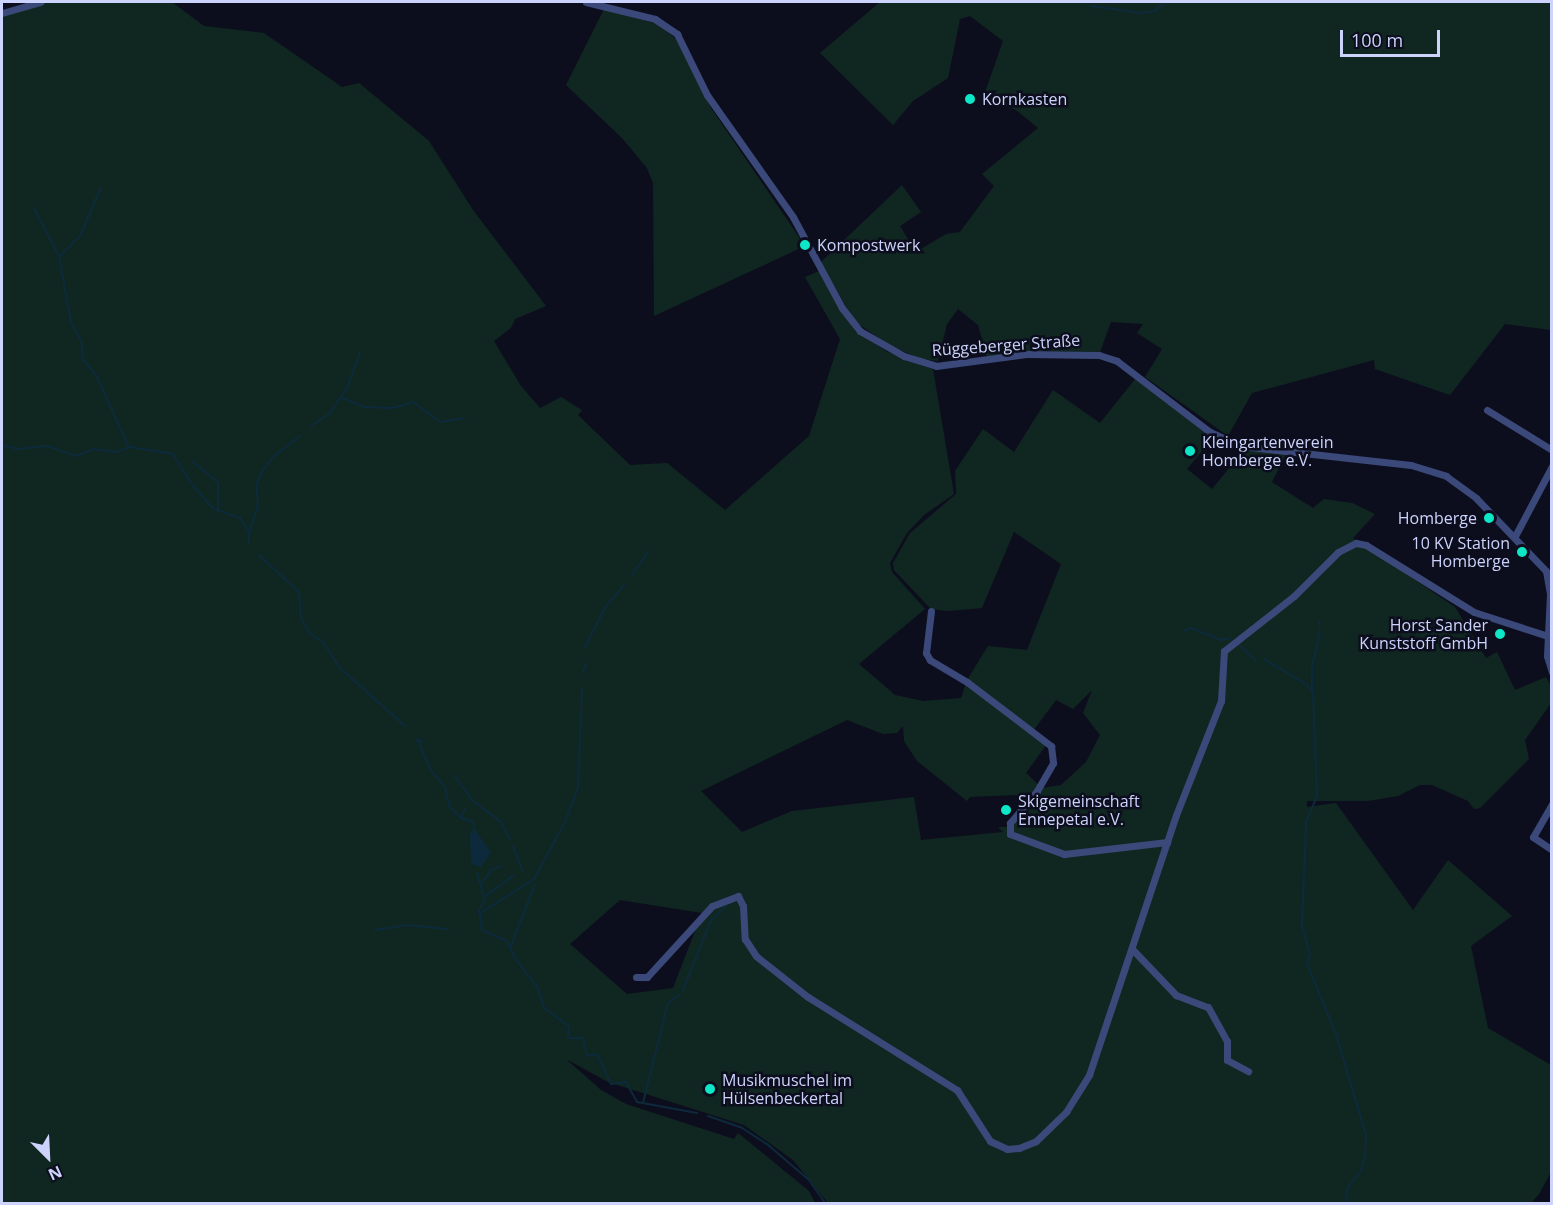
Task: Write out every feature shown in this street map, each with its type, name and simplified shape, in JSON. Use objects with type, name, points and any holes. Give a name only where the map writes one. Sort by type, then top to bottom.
[{"type":"street","points":[[2,13],[40,2]]},
{"type":"street","name":"Rüggeberger Straße","points":[[586,2],[655,19],[676,34],[707,95],[793,217],[853,325],[882,344],[936,366],[1026,354],[1099,355],[1125,366],[1210,432],[1241,446],[1411,465],[1437,472],[1462,486],[1539,560],[1548,576],[1548,636],[1551,672]]},
{"type":"street","points":[[1487,410],[1551,450]]},
{"type":"street","points":[[1515,536],[1551,466]]},
{"type":"street","points":[[636,977],[647,977],[712,906],[738,896],[743,906],[745,939],[756,956],[808,997],[957,1090],[990,1141],[1007,1149],[1036,1141],[1066,1112],[1089,1075],[1167,842],[1221,701],[1224,651],[1294,596],[1347,546],[1366,545],[1474,612],[1548,636]]},
{"type":"street","points":[[931,611],[926,653],[930,660],[967,682],[1051,746],[1053,763],[1037,791],[1010,823],[1010,834],[1064,854],[1167,842]]},
{"type":"street","points":[[1551,804],[1533,837],[1551,850]]},
{"type":"street","points":[[1132,949],[1176,995],[1208,1007],[1227,1041],[1227,1060],[1248,1071]]},
{"type":"green space","points":[[46,2],[172,2],[204,26],[264,33],[342,87],[359,83],[429,141],[473,210],[546,306],[515,319],[511,328],[494,341],[521,386],[540,408],[561,397],[582,410],[578,415],[630,465],[667,463],[725,510],[809,436],[840,339],[805,277],[819,271],[856,332],[888,352],[933,369],[954,494],[924,515],[907,533],[890,563],[892,572],[925,609],[859,664],[895,695],[923,701],[961,698],[966,683],[1047,744],[1026,773],[1042,788],[1061,785],[1086,762],[1100,735],[1083,713],[1092,690],[1073,709],[1056,700],[1033,731],[967,680],[988,646],[1027,650],[1061,564],[1014,532],[982,608],[948,611],[931,609],[894,570],[893,563],[910,533],[956,494],[955,471],[983,429],[1014,452],[1053,390],[1100,423],[1136,378],[1213,438],[1187,469],[1212,489],[1245,449],[1286,454],[1272,482],[1313,508],[1324,499],[1352,503],[1375,514],[1353,538],[1455,607],[1486,658],[1497,652],[1515,690],[1546,677],[1551,686],[1551,703],[1525,740],[1529,759],[1480,808],[1474,809],[1468,801],[1432,785],[1420,785],[1398,796],[1368,801],[1307,801],[1307,807],[1336,803],[1413,910],[1448,860],[1512,916],[1471,946],[1488,1028],[1551,1065],[1551,1172],[1539,1194],[1531,1203],[828,1203],[793,1160],[744,1125],[608,1082],[566,1059],[601,1090],[626,1104],[734,1139],[738,1133],[809,1191],[815,1203],[2,1204],[2,14]],"holes":[[[847,720],[883,734],[897,733],[903,726],[904,741],[917,761],[967,801],[970,797],[1016,795],[1030,803],[1011,827],[998,827],[1003,832],[921,840],[914,797],[792,811],[742,832],[701,791]],[[620,900],[702,913],[673,988],[627,994],[570,944]]]},
{"type":"green space","points":[[880,2],[1551,2],[1551,330],[1505,324],[1450,395],[1375,369],[1374,360],[1252,393],[1228,436],[1145,377],[1162,349],[1137,333],[1143,324],[1111,322],[1100,352],[1023,351],[987,357],[978,325],[958,309],[947,324],[938,361],[921,359],[889,345],[854,321],[821,262],[902,185],[921,212],[900,226],[916,252],[946,234],[960,232],[994,186],[982,174],[1038,128],[1016,110],[983,98],[1003,41],[970,16],[960,19],[948,78],[913,101],[893,125],[820,53]]},
{"type":"green space","points":[[604,9],[658,24],[676,39],[711,108],[805,246],[654,316],[653,183],[647,168],[622,138],[566,85]]},
{"type":"water","points":[[474,828],[491,853],[481,867],[471,864],[470,834]]},
{"type":"waterway","points":[[1091,6],[1141,13],[1155,11],[1165,2]]},
{"type":"waterway","points":[[60,256],[80,236],[101,187]]},
{"type":"waterway","points":[[34,208],[59,256],[71,323],[81,340],[83,360],[96,375],[129,447]]},
{"type":"waterway","points":[[311,426],[330,413],[347,388],[360,353]]},
{"type":"waterway","points":[[340,397],[365,407],[392,408],[413,402],[441,422],[464,418]]},
{"type":"waterway","points":[[249,535],[258,503],[256,486],[263,470],[274,456],[300,436]]},
{"type":"waterway","points":[[2,445],[18,449],[47,446],[76,456],[94,449],[116,452],[130,447],[173,454],[193,486],[214,509],[240,518],[249,531],[249,543]]},
{"type":"waterway","points":[[192,461],[218,483],[218,509]]},
{"type":"waterway","points":[[632,575],[648,552]]},
{"type":"waterway","points":[[259,555],[299,592],[301,618],[309,633],[323,642],[339,667],[405,726]]},
{"type":"waterway","points":[[585,647],[606,606],[624,585]]},
{"type":"waterway","points":[[1319,621],[1320,626]]},
{"type":"waterway","points":[[1184,631],[1191,628],[1221,640],[1230,638]]},
{"type":"waterway","points":[[1312,691],[1312,667],[1320,632]]},
{"type":"waterway","points":[[1239,645],[1256,661]]},
{"type":"waterway","points":[[1264,659],[1306,684],[1313,692],[1317,796],[1306,822],[1302,925],[1310,954],[1307,964],[1336,1034],[1366,1135],[1365,1157],[1361,1171],[1348,1187],[1346,1204]]},
{"type":"waterway","points":[[583,672],[586,664]]},
{"type":"waterway","points":[[479,914],[534,879],[565,822],[578,788],[582,689]]},
{"type":"waterway","points":[[417,739],[431,771],[445,787],[449,806],[461,818],[473,822],[474,828]]},
{"type":"waterway","points":[[417,739],[422,742]]},
{"type":"waterway","points":[[454,775],[472,800],[501,822],[510,839]]},
{"type":"waterway","points":[[461,817],[465,809]]},
{"type":"waterway","points":[[513,846],[522,870]]},
{"type":"waterway","points":[[482,883],[491,870],[501,866]]},
{"type":"waterway","points":[[477,873],[485,901],[479,910],[482,930],[507,941],[515,958],[538,989],[544,1008],[569,1026],[568,1038],[583,1038],[587,1056],[597,1054],[611,1084],[626,1082],[637,1102],[697,1113]]},
{"type":"waterway","points":[[484,897],[513,876]]},
{"type":"waterway","points":[[511,946],[535,884]]},
{"type":"waterway","points":[[683,990],[711,920],[726,906]]},
{"type":"waterway","points":[[375,930],[406,925],[448,929]]},
{"type":"waterway","points":[[643,1103],[668,1003],[679,995]]},
{"type":"waterway","points":[[708,1116],[742,1128],[768,1145],[809,1180],[826,1204]]},
{"type":"place","name":"Kornkasten","points":[[970,99]]},
{"type":"place","name":"Kompostwerk","points":[[805,245]]},
{"type":"place","name":"Kleingartenverein Homberge e.V.","points":[[1190,451]]},
{"type":"place","name":"Homberge","points":[[1489,518]]},
{"type":"place","name":"10 KV Station Homberge","points":[[1522,552]]},
{"type":"place","name":"Horst Sander Kunststoff GmbH","points":[[1500,634]]},
{"type":"place","name":"Skigemeinschaft Ennepetal e.V.","points":[[1006,810]]},
{"type":"place","name":"Musikmuschel im Hülsenbeckertal","points":[[710,1089]]}]
